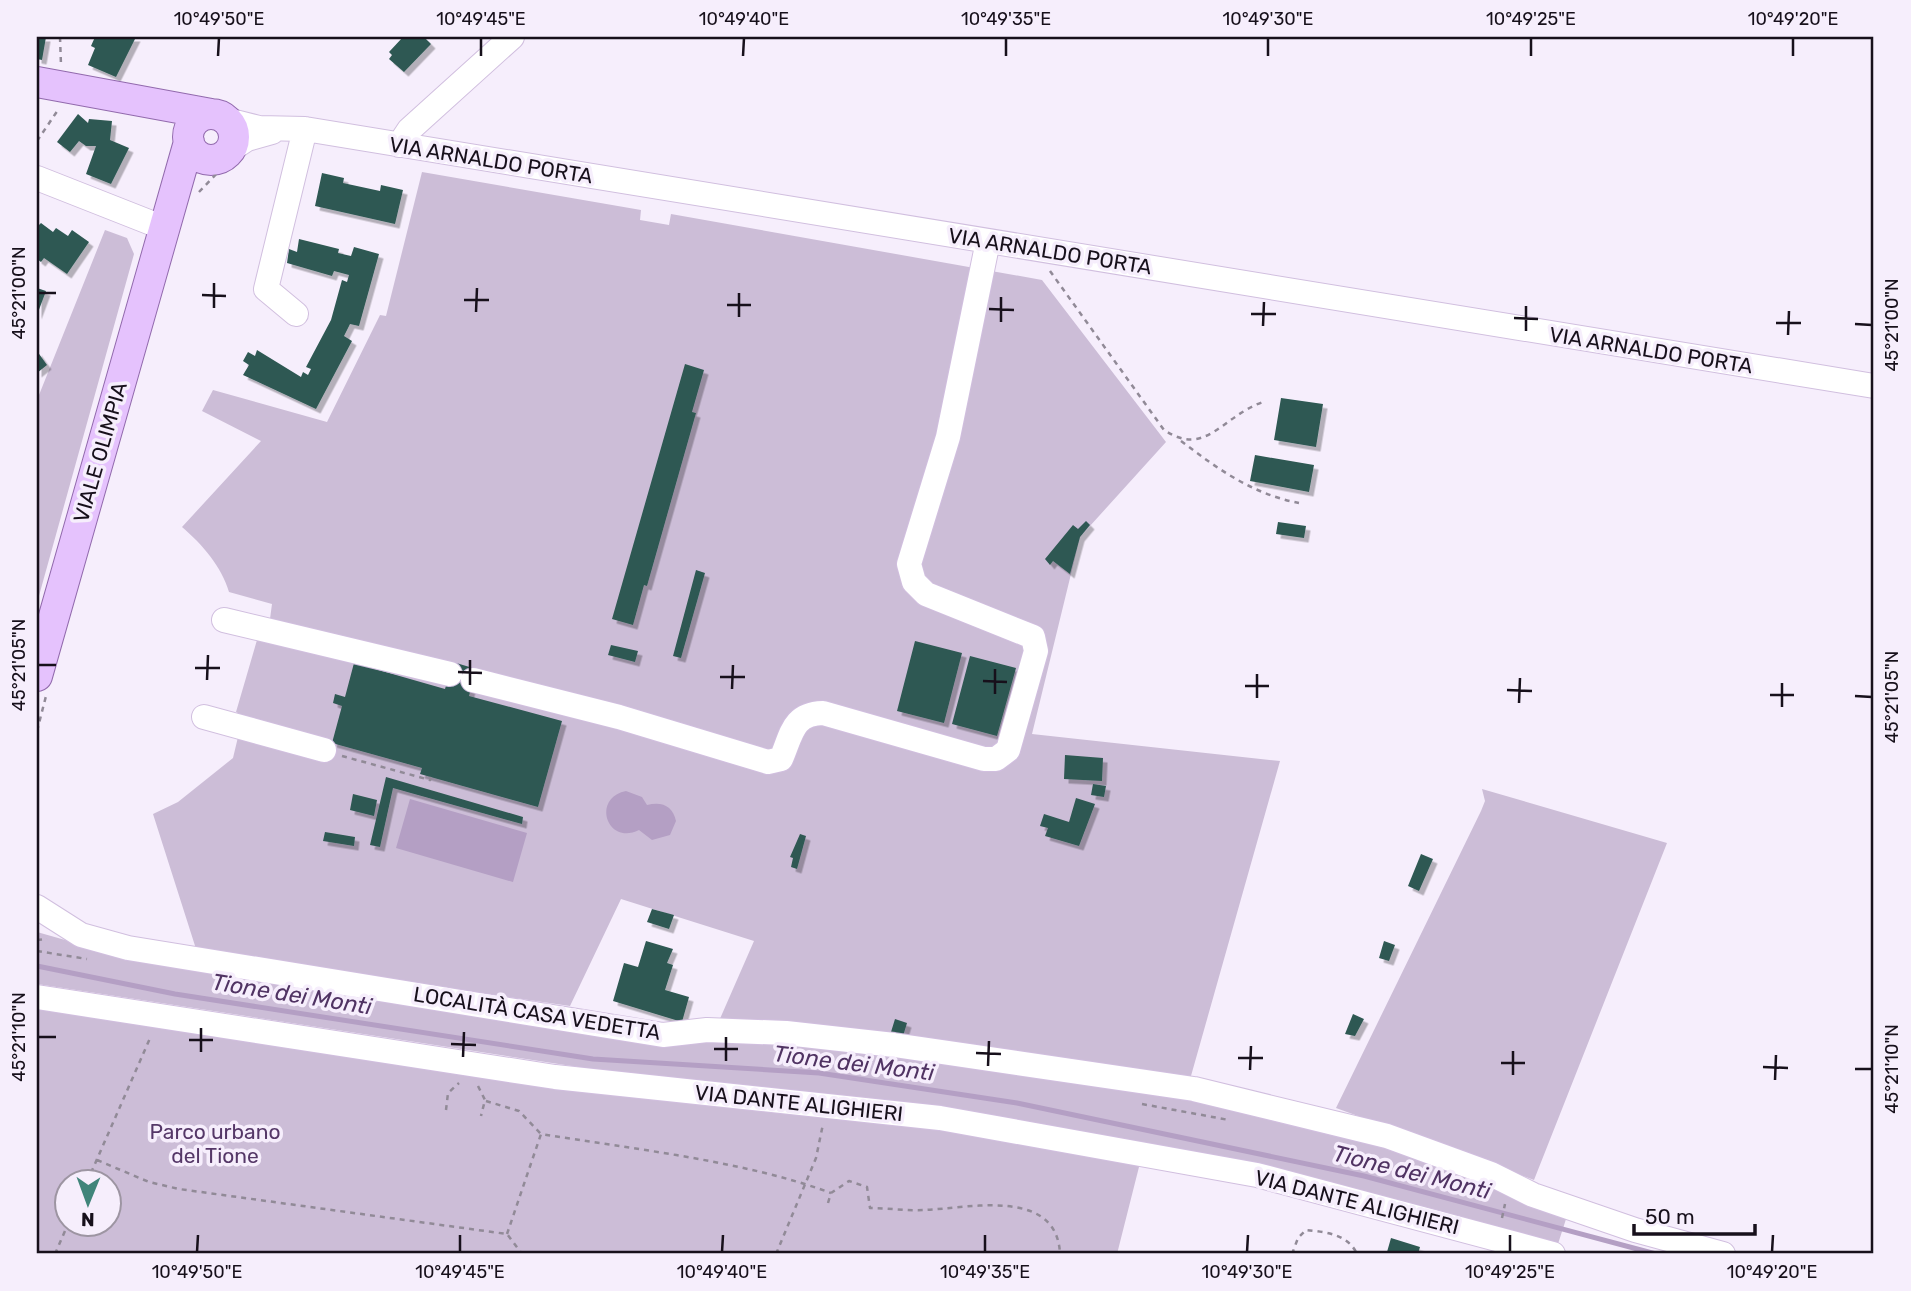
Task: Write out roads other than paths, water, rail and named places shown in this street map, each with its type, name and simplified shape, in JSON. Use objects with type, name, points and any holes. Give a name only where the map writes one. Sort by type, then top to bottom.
[{"type":"main road","name":"VIA ARNALDO PORTA","points":[[37,82],[219,117]]},
{"type":"main road","name":"VIA ARNALDO PORTA","points":[[146,102],[184,122],[189,139]]},
{"type":"main road","points":[[219,117],[234,139],[223,155],[203,158],[189,139],[193,122],[219,117]]},
{"type":"main road","name":"VIALE OLIMPIA","points":[[37,676],[189,139]]},
{"type":"main road","name":"VIALE OLIMPIA","points":[[164,228],[183,197],[223,155]]},
{"type":"street","points":[[399,145],[409,130],[512,37]]},
{"type":"street","name":"VIA ARNALDO PORTA","points":[[219,117],[259,128],[299,128],[1874,386]]},
{"type":"street","points":[[296,314],[266,289],[299,128]]},
{"type":"street","name":"VIALE OLIMPIA","points":[[223,155],[247,139],[299,128]]},
{"type":"street","points":[[37,178],[164,228]]},
{"type":"street","points":[[224,620],[619,717],[768,762],[781,759],[797,721],[807,713],[823,713],[984,759],[996,759],[1008,750],[1036,651],[1033,637],[926,594],[914,582],[909,565],[948,437],[988,241]]},
{"type":"street","points":[[204,717],[324,750]]},
{"type":"street","name":"LOCALITÀ CASA VEDETTA","points":[[37,907],[81,935],[128,948],[663,1035],[708,1030],[786,1033],[894,1045],[1194,1089],[1387,1136],[1491,1174],[1533,1195],[1635,1230],[1723,1254]]},
{"type":"street","name":"VIA DANTE ALIGHIERI","points":[[37,997],[555,1077],[940,1118],[1257,1175],[1553,1254]]},
{"type":"waterway","name":"Tione dei Monti","points":[[37,966],[175,994],[593,1059],[819,1073],[1017,1103],[1364,1176],[1656,1254]]},
{"type":"park label","name":"Parco urbano del Tione","points":[[215,1143]]}]
